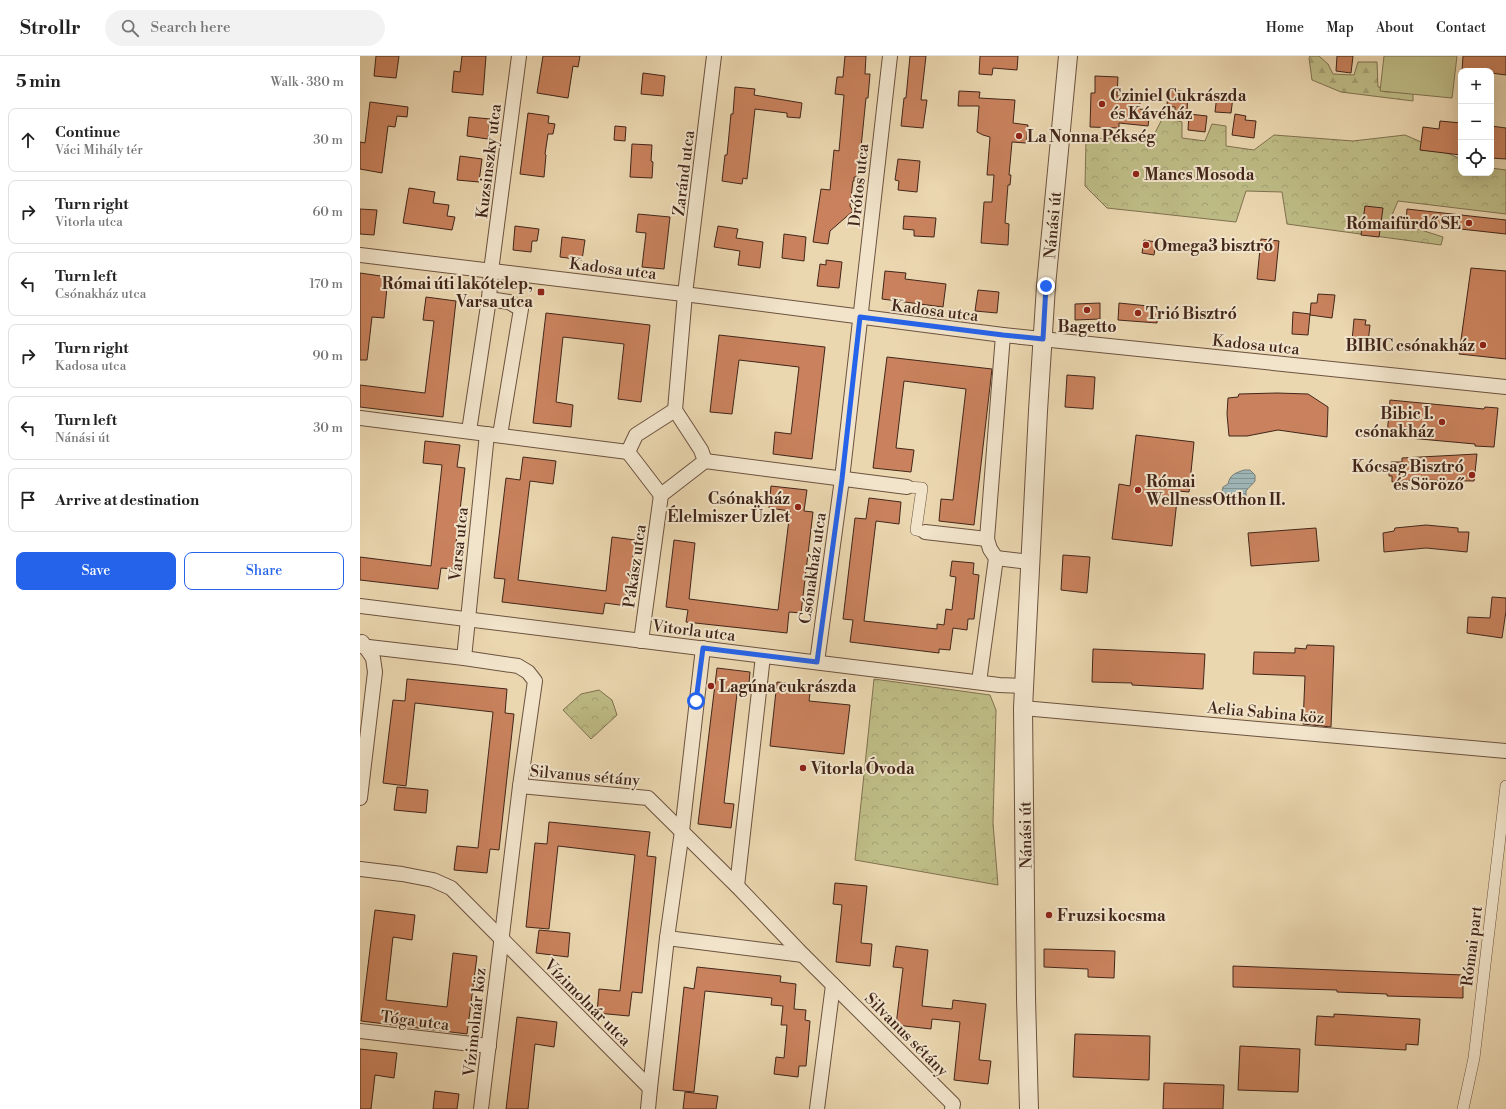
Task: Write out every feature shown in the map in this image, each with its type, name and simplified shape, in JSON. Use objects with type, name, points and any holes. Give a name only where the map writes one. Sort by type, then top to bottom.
[{"type":"street","name":"Kuzsinszky utca","points":[[491,271],[519,56]]},
{"type":"street","name":"Zaránd utca","points":[[686,294],[714,56]]},
{"type":"street","name":"Drótos utca","points":[[860,317],[890,56]]},
{"type":"street","name":"Nánási út","points":[[1029,1109],[1026,998],[1023,708],[1046,286],[1068,56]]},
{"type":"street","name":"Kadosa utca","points":[[360,255],[686,294],[1003,335],[1506,388]]},
{"type":"street","points":[[469,431],[489,299],[491,271]]},
{"type":"street","points":[[686,294],[675,410],[701,450],[705,461]]},
{"type":"street","name":"Varsa utca","points":[[464,658],[493,435],[521,309],[509,302],[489,299]]},
{"type":"street","name":"Csónakház utca","points":[[817,662],[842,479],[860,317]]},
{"type":"street","points":[[979,682],[996,558],[990,550],[987,539],[1003,335]]},
{"type":"street","points":[[628,452],[636,435],[675,410]]},
{"type":"street","points":[[360,418],[628,452],[661,495],[705,461],[922,488],[916,530],[987,539]]},
{"type":"street","name":"Pákász utca","points":[[641,641],[661,495]]},
{"type":"street","points":[[996,558],[1030,562]]},
{"type":"street","name":"Vitorla utca","points":[[360,606],[763,656],[1024,686]]},
{"type":"street","points":[[360,798],[375,672],[373,658],[362,644]]},
{"type":"street","name":"Silvanus sétány","points":[[362,644],[518,666],[528,672],[536,681],[520,786],[648,798],[953,1104],[952,1109]]},
{"type":"street","points":[[703,648],[668,938],[803,955]]},
{"type":"street","points":[[737,886],[763,656]]},
{"type":"street","name":"Aelia Sabina köz","points":[[1023,708],[1506,751]]},
{"type":"street","points":[[501,939],[520,786]]},
{"type":"street","name":"Római part","points":[[1464,1109],[1474,1058],[1506,786]]},
{"type":"street","name":"Vízimolnár utca","points":[[360,869],[425,878],[451,888],[650,1088]]},
{"type":"street","name":"Vízimolnár utca","points":[[648,1109],[668,938]]},
{"type":"street","name":"Vízimolnár köz","points":[[482,1109],[501,939]]},
{"type":"street","points":[[817,1109],[833,985]]},
{"type":"street","name":"Tóga utca","points":[[360,1031],[490,1046]]},
{"type":"green space","points":[[1310,56],[1319,56],[1328,64],[1333,74],[1354,75],[1358,62],[1377,62],[1378,87],[1413,89],[1413,101],[1341,92],[1312,80]]},
{"type":"green space","points":[[1384,56],[1457,56],[1452,98],[1380,91]]},
{"type":"green space","points":[[1163,117],[1182,122],[1182,138],[1205,141],[1212,124],[1226,126],[1226,146],[1254,150],[1274,135],[1353,141],[1405,135],[1458,158],[1458,176],[1494,176],[1494,168],[1506,170],[1506,214],[1398,201],[1390,220],[1443,237],[1441,245],[1287,224],[1282,192],[1246,191],[1236,222],[1107,208],[1085,186],[1086,139],[1153,137]]},
{"type":"green space","points":[[874,679],[990,695],[996,710],[993,823],[998,885],[855,860]]},
{"type":"green space","points":[[599,690],[612,700],[617,715],[591,739],[563,710],[581,694]]},
{"type":"water","points":[[1244,470],[1250,470],[1255,475],[1255,481],[1246,491],[1246,497],[1243,503],[1235,505],[1227,501],[1223,496],[1223,487],[1228,484],[1230,478],[1234,474]]},
{"type":"building","points":[[376,56],[399,56],[396,78],[374,76]]},
{"type":"building","points":[[462,56],[486,56],[483,95],[452,92],[454,71],[460,72]]},
{"type":"building","points":[[543,56],[580,56],[578,67],[573,66],[568,98],[537,93]]},
{"type":"building","points":[[845,56],[866,56],[865,74],[870,74],[868,98],[866,98],[858,177],[854,177],[853,181],[850,206],[853,211],[830,231],[828,244],[813,242],[821,189],[830,190],[834,150],[839,151],[844,95],[835,94],[837,77],[843,77]]},
{"type":"building","points":[[910,56],[926,56],[921,100],[927,100],[923,128],[901,126],[904,98],[906,98]]},
{"type":"building","points":[[980,56],[1018,56],[1017,70],[993,68],[992,75],[979,74]]},
{"type":"building","points":[[1337,56],[1353,56],[1351,73],[1336,71]]},
{"type":"building","points":[[1463,56],[1506,56],[1506,75],[1494,73],[1494,68],[1462,68]]},
{"type":"building","points":[[643,73],[665,76],[663,96],[641,94]]},
{"type":"building","points":[[1095,76],[1118,77],[1117,96],[1120,96],[1120,100],[1140,102],[1140,109],[1150,110],[1148,126],[1119,123],[1119,128],[1090,127],[1091,93],[1095,93]]},
{"type":"building","points":[[735,87],[755,89],[754,95],[802,103],[800,118],[787,117],[787,113],[755,109],[747,179],[743,178],[742,184],[722,181],[725,155],[727,155],[731,114],[733,114]]},
{"type":"building","points":[[1168,90],[1188,92],[1187,112],[1175,111],[1175,107],[1167,106]]},
{"type":"building","points":[[959,91],[980,92],[979,98],[1015,100],[1013,123],[1028,125],[1026,143],[1012,142],[1009,175],[1011,175],[1010,185],[1008,185],[1005,223],[1009,224],[1008,245],[981,243],[984,202],[992,202],[994,175],[987,175],[990,137],[977,132],[979,106],[958,106]]},
{"type":"building","points":[[1217,95],[1233,97],[1231,113],[1215,112]]},
{"type":"building","points":[[370,102],[408,107],[407,117],[397,116],[395,127],[388,126],[382,173],[360,169],[360,142],[365,143]]},
{"type":"building","points":[[528,113],[549,116],[548,123],[555,124],[553,134],[548,134],[544,177],[520,174]]},
{"type":"building","points":[[1189,114],[1207,116],[1205,132],[1188,130]]},
{"type":"building","points":[[1235,114],[1246,116],[1245,120],[1256,121],[1254,138],[1232,135]]},
{"type":"building","points":[[469,117],[490,119],[488,139],[467,136]]},
{"type":"building","points":[[1440,121],[1458,123],[1458,155],[1420,150],[1423,127],[1439,129]]},
{"type":"building","points":[[615,126],[626,127],[625,141],[614,140]]},
{"type":"building","points":[[1494,126],[1506,128],[1506,159],[1494,158]]},
{"type":"building","points":[[632,144],[652,145],[652,178],[630,177]]},
{"type":"building","points":[[460,156],[482,159],[479,182],[457,180]]},
{"type":"building","points":[[898,159],[920,161],[917,192],[898,190],[899,181],[895,180]]},
{"type":"building","points":[[409,188],[435,192],[433,203],[449,205],[447,216],[455,217],[452,230],[403,223]]},
{"type":"building","points":[[1365,206],[1383,208],[1379,237],[1361,235]]},
{"type":"building","points":[[360,209],[377,210],[374,235],[360,234]]},
{"type":"building","points":[[1407,209],[1506,220],[1506,234],[1406,223]]},
{"type":"building","points":[[638,214],[670,217],[664,269],[642,267],[646,233],[636,232]]},
{"type":"building","points":[[904,216],[936,218],[934,237],[914,236],[914,230],[903,229]]},
{"type":"building","points":[[515,226],[539,229],[537,241],[532,241],[531,252],[513,250]]},
{"type":"building","points":[[718,226],[738,229],[736,238],[763,242],[760,268],[738,265],[740,251],[714,247]]},
{"type":"building","points":[[784,234],[806,237],[804,261],[782,258]]},
{"type":"building","points":[[562,237],[585,240],[582,260],[560,257]]},
{"type":"building","points":[[1261,239],[1279,241],[1275,281],[1257,279]]},
{"type":"building","points":[[1144,240],[1156,242],[1154,255],[1142,253]]},
{"type":"building","points":[[826,260],[842,262],[839,288],[817,286],[820,264],[826,265]]},
{"type":"building","points":[[1471,268],[1506,271],[1506,359],[1459,354]]},
{"type":"building","points":[[885,271],[906,273],[905,279],[946,284],[943,307],[882,299]]},
{"type":"building","points":[[360,273],[388,277],[384,318],[372,317],[367,360],[360,360]]},
{"type":"building","points":[[978,290],[999,292],[997,313],[975,311]]},
{"type":"building","points":[[1318,294],[1335,295],[1332,318],[1310,315],[1311,303],[1317,303]]},
{"type":"building","points":[[426,297],[456,301],[443,417],[360,407],[360,385],[425,393],[434,321],[423,320]]},
{"type":"building","points":[[1100,303],[1100,319],[1075,320],[1075,304]]},
{"type":"building","name":"Trió Bisztró","points":[[1119,303],[1158,307],[1157,323],[1118,320]]},
{"type":"building","points":[[1293,312],[1310,314],[1308,335],[1292,334]]},
{"type":"building","points":[[546,313],[650,325],[641,402],[618,399],[624,344],[563,337],[556,402],[573,405],[571,427],[533,423]]},
{"type":"building","points":[[1354,319],[1366,320],[1365,325],[1370,325],[1368,343],[1352,341]]},
{"type":"building","points":[[719,335],[825,347],[812,459],[773,454],[775,432],[791,434],[799,367],[739,360],[732,414],[710,412]]},
{"type":"building","points":[[887,357],[992,369],[974,525],[939,521],[941,499],[953,500],[966,389],[904,381],[896,448],[914,450],[911,472],[873,468]]},
{"type":"building","points":[[1067,375],[1095,377],[1093,409],[1065,407]]},
{"type":"building","points":[[1239,394],[1308,394],[1328,407],[1327,437],[1278,430],[1247,436],[1229,436],[1227,414],[1228,398],[1238,397]]},
{"type":"building","name":"Bibic I. csónakház","points":[[1390,400],[1484,409],[1485,407],[1498,408],[1494,447],[1387,436]]},
{"type":"building","name":"Római WellnessOtthon II.","points":[[1136,435],[1194,442],[1189,492],[1178,491],[1172,546],[1112,539],[1119,484],[1130,486]]},
{"type":"building","points":[[425,441],[460,445],[457,467],[465,468],[453,569],[441,568],[438,589],[360,580],[360,557],[431,566],[442,465],[423,463]]},
{"type":"building","points":[[1477,454],[1474,481],[1413,480],[1392,482],[1392,476],[1389,476],[1389,467],[1392,465],[1391,462],[1402,462],[1402,458]]},
{"type":"building","points":[[523,457],[556,461],[553,484],[530,481],[518,580],[606,591],[612,537],[635,540],[627,606],[605,603],[603,614],[502,602],[505,579],[494,578],[506,478],[520,480]]},
{"type":"building","points":[[771,486],[807,490],[804,511],[813,512],[801,613],[789,612],[787,633],[686,622],[688,610],[666,607],[674,540],[695,543],[689,599],[778,610],[790,511],[769,508]]},
{"type":"building","points":[[869,498],[901,502],[899,524],[876,521],[864,621],[937,629],[937,624],[944,625],[946,609],[952,610],[956,577],[950,576],[952,561],[974,563],[973,574],[979,575],[974,619],[968,619],[967,630],[953,628],[950,650],[939,649],[939,653],[850,642],[853,620],[843,619],[855,518],[866,519]]},
{"type":"building","points":[[1426,525],[1458,528],[1458,532],[1469,532],[1467,552],[1426,548],[1384,552],[1383,533],[1394,531],[1395,528]]},
{"type":"building","points":[[1316,528],[1319,561],[1251,566],[1248,533]]},
{"type":"building","points":[[1063,555],[1090,557],[1087,593],[1061,590]]},
{"type":"building","points":[[1492,597],[1506,598],[1506,611],[1502,638],[1467,633],[1468,617],[1490,618]]},
{"type":"building","points":[[1307,645],[1334,646],[1331,727],[1303,724],[1305,676],[1253,674],[1254,652],[1295,653],[1295,648],[1306,649]]},
{"type":"building","points":[[1093,649],[1205,654],[1203,689],[1132,685],[1132,683],[1092,682]]},
{"type":"building","points":[[717,668],[750,672],[748,695],[737,694],[724,803],[734,804],[731,828],[698,824]]},
{"type":"building","points":[[407,679],[507,689],[505,713],[514,714],[499,850],[490,849],[487,873],[454,870],[457,846],[478,848],[493,712],[415,703],[406,786],[383,783],[393,700],[405,701]]},
{"type":"building","points":[[777,682],[811,685],[809,701],[850,705],[844,754],[770,746]]},
{"type":"building","points":[[397,787],[428,790],[426,813],[394,810]]},
{"type":"building","points":[[549,822],[650,832],[647,856],[656,857],[642,993],[632,992],[629,1016],[597,1013],[599,989],[620,991],[635,855],[558,846],[549,929],[526,927],[535,843],[547,844]]},
{"type":"building","points":[[835,883],[867,886],[861,943],[872,944],[870,966],[836,962],[842,905],[833,904]]},
{"type":"building","points":[[375,910],[415,915],[412,940],[393,937],[386,1000],[447,1007],[453,953],[477,956],[467,1034],[361,1021]]},
{"type":"building","points":[[539,930],[570,933],[568,957],[536,953]]},
{"type":"building","points":[[896,946],[928,950],[922,1006],[952,1009],[953,1000],[986,1004],[979,1060],[991,1061],[988,1084],[954,1080],[960,1022],[932,1019],[931,1029],[896,1025],[903,968],[893,967]]},
{"type":"building","points":[[1044,949],[1115,951],[1114,978],[1088,977],[1088,969],[1044,967]]},
{"type":"building","points":[[1233,966],[1463,975],[1463,998],[1387,996],[1387,994],[1337,992],[1337,990],[1233,987]]},
{"type":"building","points":[[697,967],[781,976],[780,982],[796,984],[794,1009],[806,1010],[805,1020],[810,1021],[806,1066],[799,1066],[798,1077],[774,1074],[776,1057],[784,1058],[787,1025],[781,1025],[783,1006],[771,1005],[772,998],[705,991],[694,1092],[673,1090],[684,987],[694,989]]},
{"type":"building","points":[[1334,1014],[1420,1019],[1418,1045],[1406,1044],[1406,1050],[1315,1045],[1317,1016],[1334,1017]]},
{"type":"building","points":[[517,1017],[557,1022],[554,1047],[535,1044],[528,1109],[506,1109]]},
{"type":"building","points":[[1075,1034],[1150,1036],[1149,1080],[1073,1077]]},
{"type":"building","points":[[1240,1046],[1300,1049],[1298,1092],[1238,1090]]},
{"type":"building","points":[[360,1049],[397,1053],[394,1078],[375,1075],[371,1109],[360,1109]]},
{"type":"building","points":[[1164,1083],[1224,1085],[1223,1109],[1163,1109]]},
{"type":"building","points":[[435,1091],[459,1094],[457,1109],[433,1109]]},
{"type":"building","points":[[685,1092],[718,1096],[716,1109],[683,1109]]},
{"type":"place","name":"Cziniel Cukrászda és Kávéház","points":[[1102,104]]},
{"type":"place","name":"La Nonna Pékség","points":[[1019,136]]},
{"type":"place","name":"Mancs Mosoda","points":[[1136,174]]},
{"type":"place","name":"Rómaifürdő SE","points":[[1469,223]]},
{"type":"place","name":"Omega3 bisztró","points":[[1146,245]]},
{"type":"place","name":"Római úti lakótelep, Varsa utca","points":[[541,292]]},
{"type":"place","name":"Bagetto","points":[[1087,310]]},
{"type":"place","name":"Trió Bisztró","points":[[1138,313]]},
{"type":"place","name":"BIBIC csónakház","points":[[1483,345]]},
{"type":"place","name":"Bibic I. csónakház","points":[[1442,422]]},
{"type":"place","name":"Kócsag Bisztró és Söröző","points":[[1472,475]]},
{"type":"place","name":"Római WellnessOtthon II.","points":[[1138,490]]},
{"type":"place","name":"Csónakház Élelmiszer Üzlet","points":[[798,507]]},
{"type":"place","name":"Lagúna cukrászda","points":[[711,686]]},
{"type":"place","name":"Vitorla Óvoda","points":[[803,768]]},
{"type":"place","name":"Fruzsi kocsma","points":[[1049,915]]},
{"type":"route","points":[[696,701],[703,648],[817,662],[842,479],[860,317],[1043,339],[1046,286]]}]
